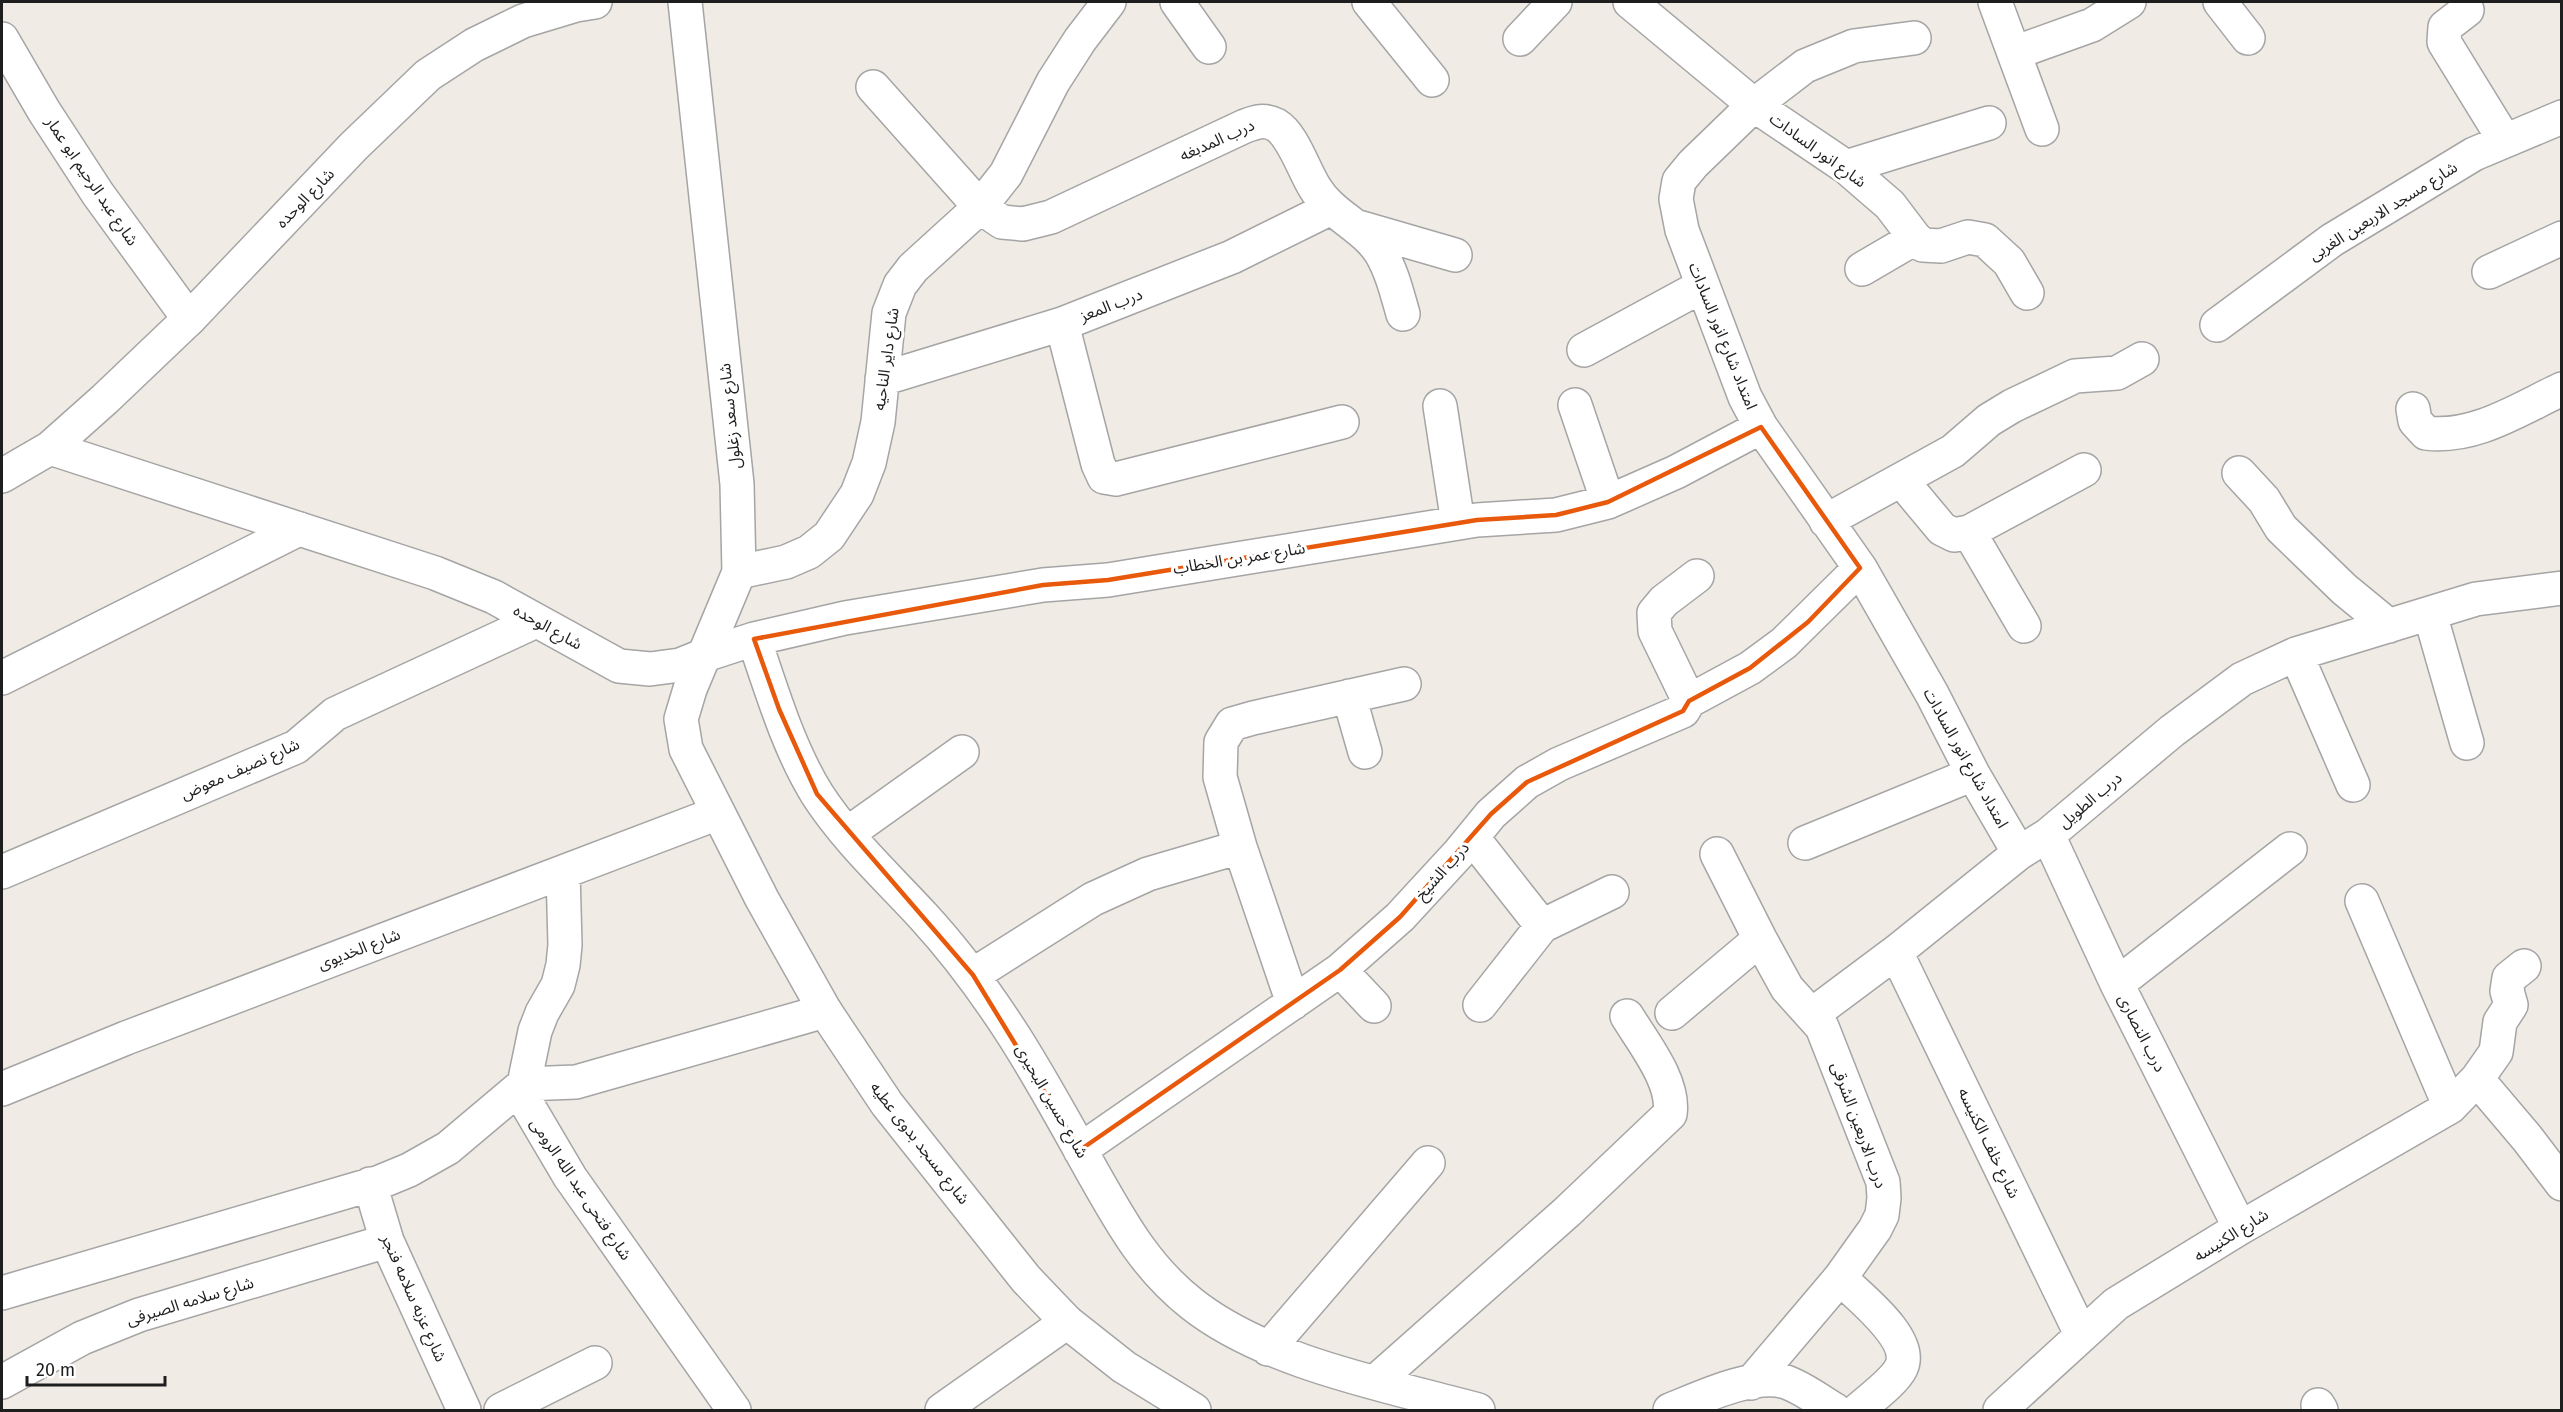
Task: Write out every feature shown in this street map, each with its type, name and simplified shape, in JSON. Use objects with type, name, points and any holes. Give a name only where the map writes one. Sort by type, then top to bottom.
[{"type":"street","name":"شارع الوحده","points":[[2,476],[51,448],[189,319],[354,146],[428,75],[474,45],[523,21],[576,4],[595,2]]},
{"type":"street","name":"شارع سعد زغلول","points":[[685,2],[737,484],[739,572],[690,689],[681,719],[686,749],[718,813]]},
{"type":"street","name":"شارع داير الناحيه","points":[[739,572],[786,562],[809,552],[829,536],[857,494],[869,463],[878,422],[889,313],[900,285],[913,268],[980,207],[1006,174],[1053,82],[1080,40],[1109,2]]},
{"type":"street","points":[[1177,2],[1209,47]]},
{"type":"street","points":[[1369,2],[1432,80]]},
{"type":"street","points":[[1520,39],[1555,2]]},
{"type":"street","name":"شارع انور السادات","points":[[1630,2],[1754,105],[1846,167],[1890,206],[1915,238]]},
{"type":"street","points":[[1995,2],[2042,129]]},
{"type":"street","points":[[2014,53],[2092,25],[2129,2]]},
{"type":"street","points":[[2220,2],[2248,38]]},
{"type":"street","points":[[2467,10],[2445,27],[2444,42],[2505,141]]},
{"type":"street","name":"امتداد شارع انور السادات","points":[[1914,38],[1854,46],[1805,66],[1754,105],[1679,181],[1676,200],[1682,230],[1745,397],[1761,427],[1860,568],[2019,854]]},
{"type":"street","name":"شارع عبد الرحيم ابو عمار","points":[[2,39],[44,111],[98,194],[189,319]]},
{"type":"street","points":[[873,87],[980,207]]},
{"type":"street","name":"شارع مسجد الاربعين الغربى","points":[[2217,325],[2332,240],[2474,154],[2562,117]]},
{"type":"street","name":"درب المدبغه","points":[[980,207],[1002,222],[1023,224],[1052,217],[1262,120],[1277,126],[1288,139],[1315,189],[1379,251],[1393,276],[1403,314]]},
{"type":"street","points":[[1846,167],[1989,123]]},
{"type":"street","points":[[1343,217],[1455,255]]},
{"type":"street","name":"درب المعز","points":[[882,379],[1062,324],[1232,257],[1343,217]]},
{"type":"street","points":[[1862,269],[1915,238],[1923,245],[1941,246],[1968,237],[1985,240],[2009,262],[2027,293]]},
{"type":"street","points":[[2489,273],[2562,238]]},
{"type":"street","points":[[1584,350],[1702,286]]},
{"type":"street","points":[[1062,324],[1098,464],[1104,477],[1116,479],[1342,422]]},
{"type":"street","points":[[1826,521],[1953,452],[1989,420],[2012,406],[2075,376],[2106,375],[2142,359]]},
{"type":"street","points":[[2413,409],[2415,421],[2426,433],[2442,435],[2479,428],[2562,389]]},
{"type":"street","points":[[1575,405],[1608,502]]},
{"type":"street","points":[[1440,406],[1458,523]]},
{"type":"street","name":"شارع عمر بن الخطاب","points":[[705,655],[754,639],[845,618],[1042,585],[1107,580],[1458,523],[1556,515],[1608,502],[1677,472],[1761,427]]},
{"type":"street","name":"شارع الوحده","points":[[51,448],[435,573],[494,597],[619,666],[650,669],[680,665],[705,655]]},
{"type":"street","points":[[1902,481],[1942,529],[1954,535],[1969,532],[2084,470]]},
{"type":"street","points":[[2239,473],[2264,500],[2281,528],[2315,562],[2389,626]]},
{"type":"street","points":[[2,678],[299,529]]},
{"type":"street","points":[[1969,532],[2024,626]]},
{"type":"street","points":[[1697,576],[1664,601],[1654,613],[1655,631],[1689,701],[1750,668],[1784,643],[1860,568]]},
{"type":"street","name":"درب الطويل","points":[[1813,1014],[1896,952],[2019,854],[2048,835],[2172,731],[2242,679],[2296,654],[2476,599],[2562,588]]},
{"type":"street","points":[[2430,614],[2468,743]]},
{"type":"street","name":"شارع نصيف معوض","points":[[2,872],[296,747],[335,714],[536,621]]},
{"type":"street","name":"شارع حسين البحيرى","points":[[754,639],[778,709],[817,794],[847,834],[973,975],[1015,1037],[1132,1241],[1160,1274],[1192,1304],[1229,1329],[1268,1349],[1375,1382],[1478,1410]]},
{"type":"street","points":[[2296,654],[2352,785]]},
{"type":"street","points":[[1293,1003],[1240,847],[1220,777],[1221,742],[1232,724],[1404,684]]},
{"type":"street","points":[[1349,696],[1365,752]]},
{"type":"street","name":"درب الشيخ","points":[[1080,1150],[1340,969],[1400,917],[1491,814],[1527,782],[1559,764],[1683,711],[1689,701]]},
{"type":"street","points":[[847,834],[962,752]]},
{"type":"street","points":[[1805,843],[1973,774]]},
{"type":"street","name":"شارع الخديوى","points":[[2,1089],[126,1038],[718,813]]},
{"type":"street","name":"شارع مسجد بدوى عطيه","points":[[718,813],[762,899],[825,1011],[887,1104],[921,1148],[1026,1279],[1067,1322],[1124,1367],[1186,1409]]},
{"type":"street","name":"درب النصارى","points":[[2048,835],[2117,984],[2240,1228]]},
{"type":"street","points":[[1472,837],[1542,926]]},
{"type":"street","points":[[973,975],[1094,899],[1148,874],[1240,847]]},
{"type":"street","points":[[2117,984],[2290,849]]},
{"type":"street","name":"درب الاربعين الشرقى","points":[[1717,854],[1787,988],[1813,1014],[1822,1027],[1883,1182],[1882,1215],[1875,1229],[1839,1278],[1751,1383]]},
{"type":"street","name":"شارع فتحى عبد الله الرومى","points":[[563,872],[565,945],[563,965],[558,985],[535,1031],[524,1084],[526,1106],[570,1177],[734,1410]]},
{"type":"street","points":[[1480,1005],[1542,926],[1612,892]]},
{"type":"street","points":[[2362,901],[2450,1107]]},
{"type":"street","points":[[1672,1013],[1760,939]]},
{"type":"street","name":"شارع خلف الكنيسه","points":[[1896,952],[2081,1334]]},
{"type":"street","name":"شارع الكنيسه","points":[[2000,1410],[2116,1304],[2240,1228],[2450,1107],[2477,1079],[2496,1052],[2500,1022],[2511,1005],[2507,991],[2509,978],[2524,966]]},
{"type":"street","points":[[1340,969],[1374,1006]]},
{"type":"street","points":[[2,1293],[370,1184],[409,1170],[434,1157],[524,1084],[576,1082],[825,1011]]},
{"type":"street","points":[[1375,1382],[1567,1212],[1670,1114],[1672,1101],[1666,1082],[1628,1016]]},
{"type":"street","points":[[2477,1079],[2562,1184]]},
{"type":"street","points":[[1268,1349],[1428,1163]]},
{"type":"street","name":"شارع عزبه سلامه فنجر","points":[[370,1184],[387,1241],[464,1410]]},
{"type":"street","name":"شارع سلامه الصيرفى","points":[[2,1382],[82,1338],[138,1315],[387,1241]]},
{"type":"street","points":[[1839,1278],[1888,1325],[1903,1350],[1904,1360],[1900,1371],[1858,1410]]},
{"type":"street","points":[[942,1410],[1067,1322]]},
{"type":"street","points":[[501,1410],[595,1363]]},
{"type":"street","points":[[1670,1410],[1712,1394],[1772,1379],[1788,1383],[1835,1410]]},
{"type":"highlighted area","points":[[1761,427],[1860,568],[1808,622],[1750,668],[1689,701],[1683,711],[1527,782],[1491,814],[1400,917],[1340,970],[1080,1150],[973,975],[817,794],[779,709],[754,639],[1043,585],[1108,580],[1477,520],[1556,515],[1608,502]]}]
